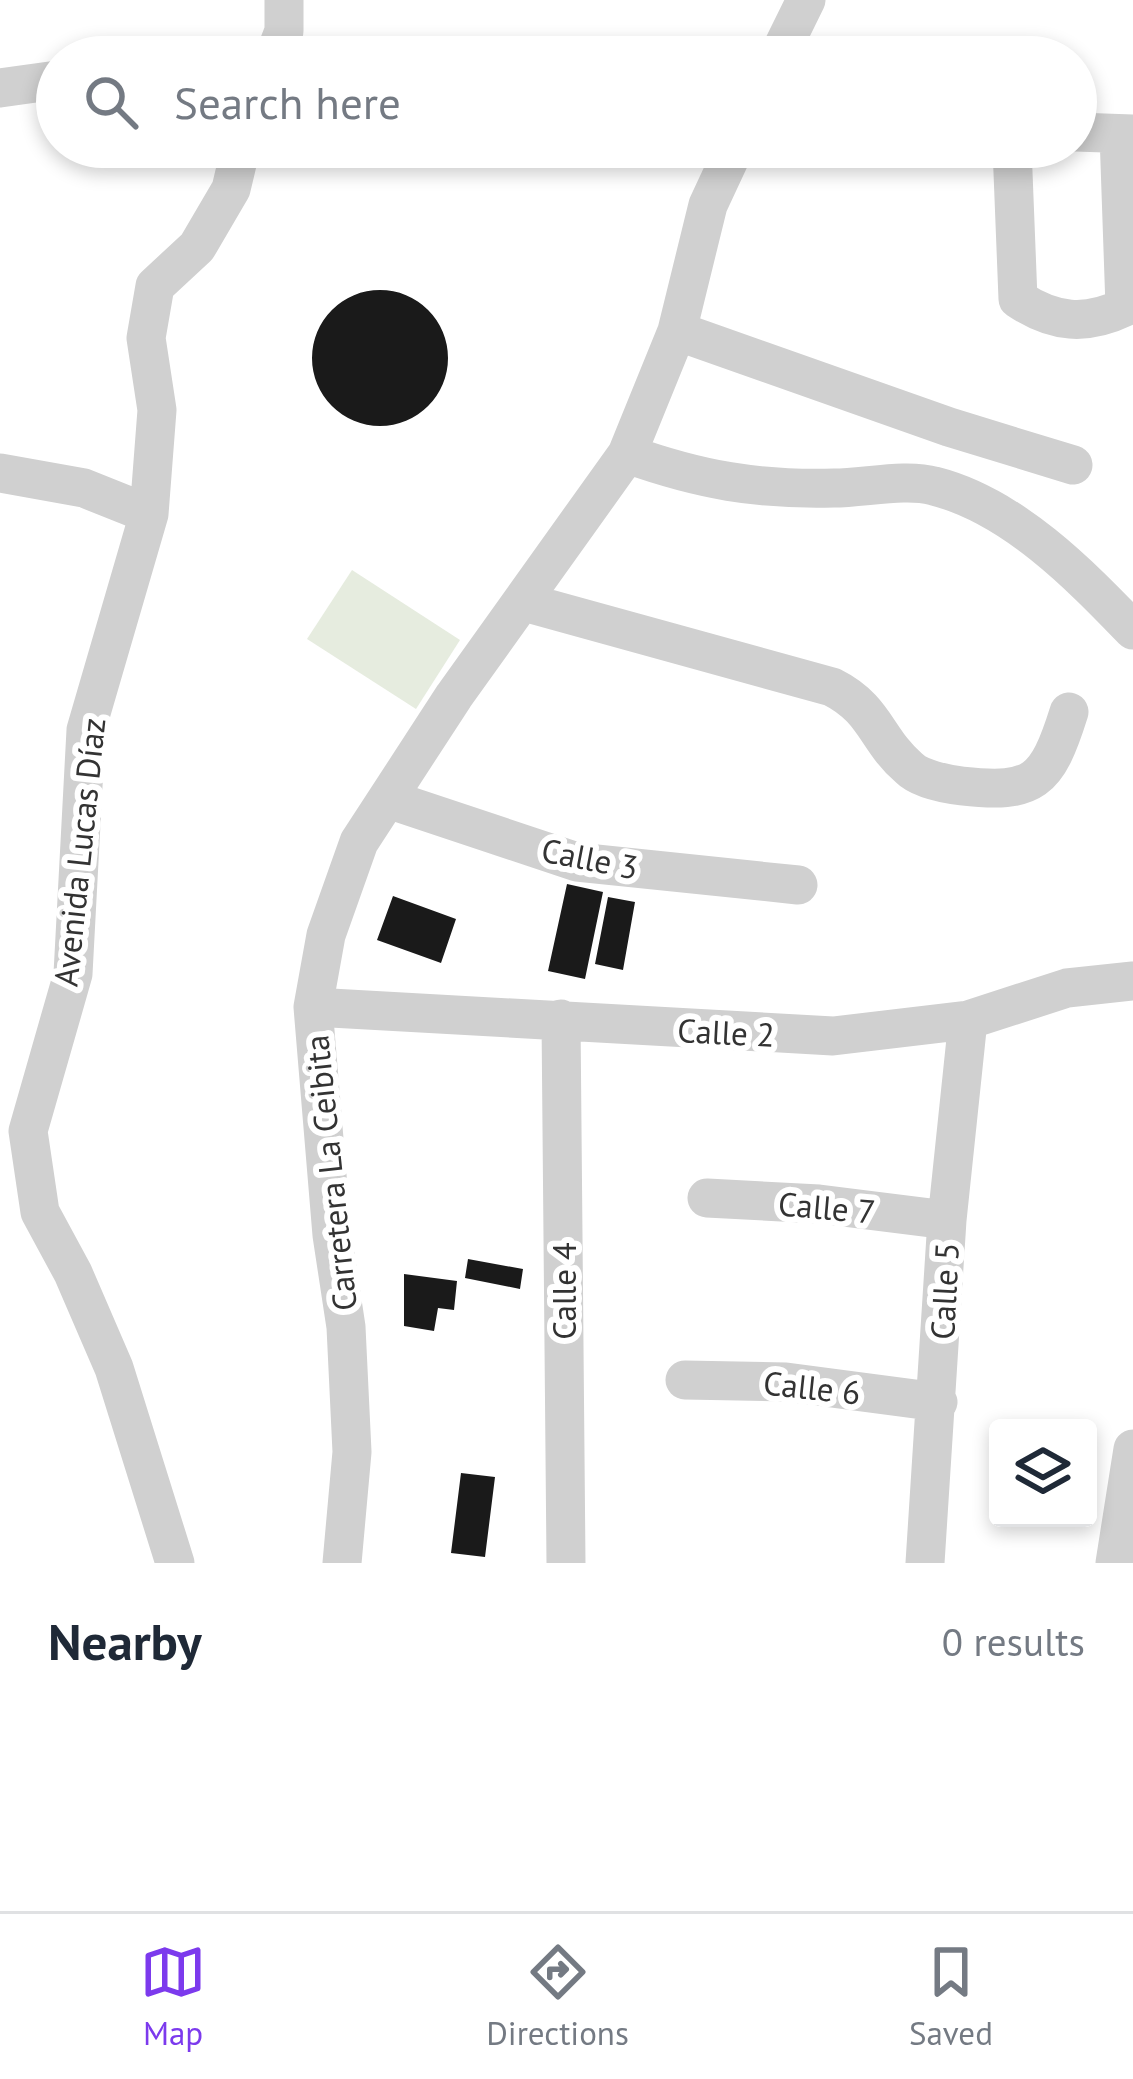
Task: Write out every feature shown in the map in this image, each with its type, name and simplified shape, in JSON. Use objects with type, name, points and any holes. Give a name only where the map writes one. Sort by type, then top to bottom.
[{"type":"street","points":[[282,36],[284,0]]},
{"type":"street","points":[[788,36],[806,0]]},
{"type":"street","points":[[0,88],[36,83]]},
{"type":"street","points":[[1013,168],[1018,299],[1048,319],[1099,320],[1126,308],[1126,134]]},
{"type":"street","name":"Avenida Lucas Díaz","points":[[175,1563],[113,1368],[74,1273],[40,1213],[28,1131],[73,974],[86,730],[149,514],[157,410],[146,338],[155,286],[197,247],[231,189],[236,168]]},
{"type":"street","name":"Carretera La Ceibita","points":[[352,1559],[346,1327],[332,1235],[313,1007],[326,935],[359,842],[627,454],[677,332],[708,206],[725,168]]},
{"type":"street","points":[[677,332],[949,428],[1073,465]]},
{"type":"street","points":[[627,454],[698,480],[781,489],[931,484],[978,504],[1032,538],[1085,581],[1133,630]]},
{"type":"street","points":[[0,473],[84,488],[149,514]]},
{"type":"street","points":[[524,602],[832,687],[859,700],[910,770],[948,784],[1012,792],[1042,772],[1069,712]]},
{"type":"street","name":"Calle 3","points":[[388,799],[577,862],[798,885]]},
{"type":"street","name":"Calle 2","points":[[313,1007],[832,1036],[968,1020],[1067,988],[1133,981]]},
{"type":"street","name":"Calle 4","points":[[562,1019],[566,1563]]},
{"type":"street","name":"Calle 5","points":[[925,1563],[947,1220],[968,1020]]},
{"type":"street","points":[[0,1184],[40,1213]]},
{"type":"street","name":"Calle 7","points":[[707,1198],[820,1204],[947,1220]]},
{"type":"street","name":"Calle 6","points":[[685,1379],[786,1382],[938,1402]]},
{"type":"street","points":[[1115,1563],[1133,1449]]},
{"type":"shaded area","points":[[352,570],[460,640],[416,709],[307,639]]},
{"type":"building","points":[[380,290],[406,295],[428,310],[443,332],[448,358],[443,384],[428,406],[406,421],[380,426],[354,421],[332,406],[317,384],[312,358],[317,332],[332,310],[354,295]]},
{"type":"building","points":[[567,884],[603,892],[585,979],[548,971]]},
{"type":"building","points":[[393,896],[456,919],[441,963],[377,940]]},
{"type":"building","points":[[608,897],[635,902],[623,970],[595,964]]},
{"type":"building","points":[[468,1259],[523,1269],[520,1289],[465,1278]]},
{"type":"building","points":[[404,1274],[457,1281],[454,1310],[438,1308],[434,1331],[404,1326]]},
{"type":"building","points":[[461,1473],[495,1477],[485,1557],[451,1553]]}]
